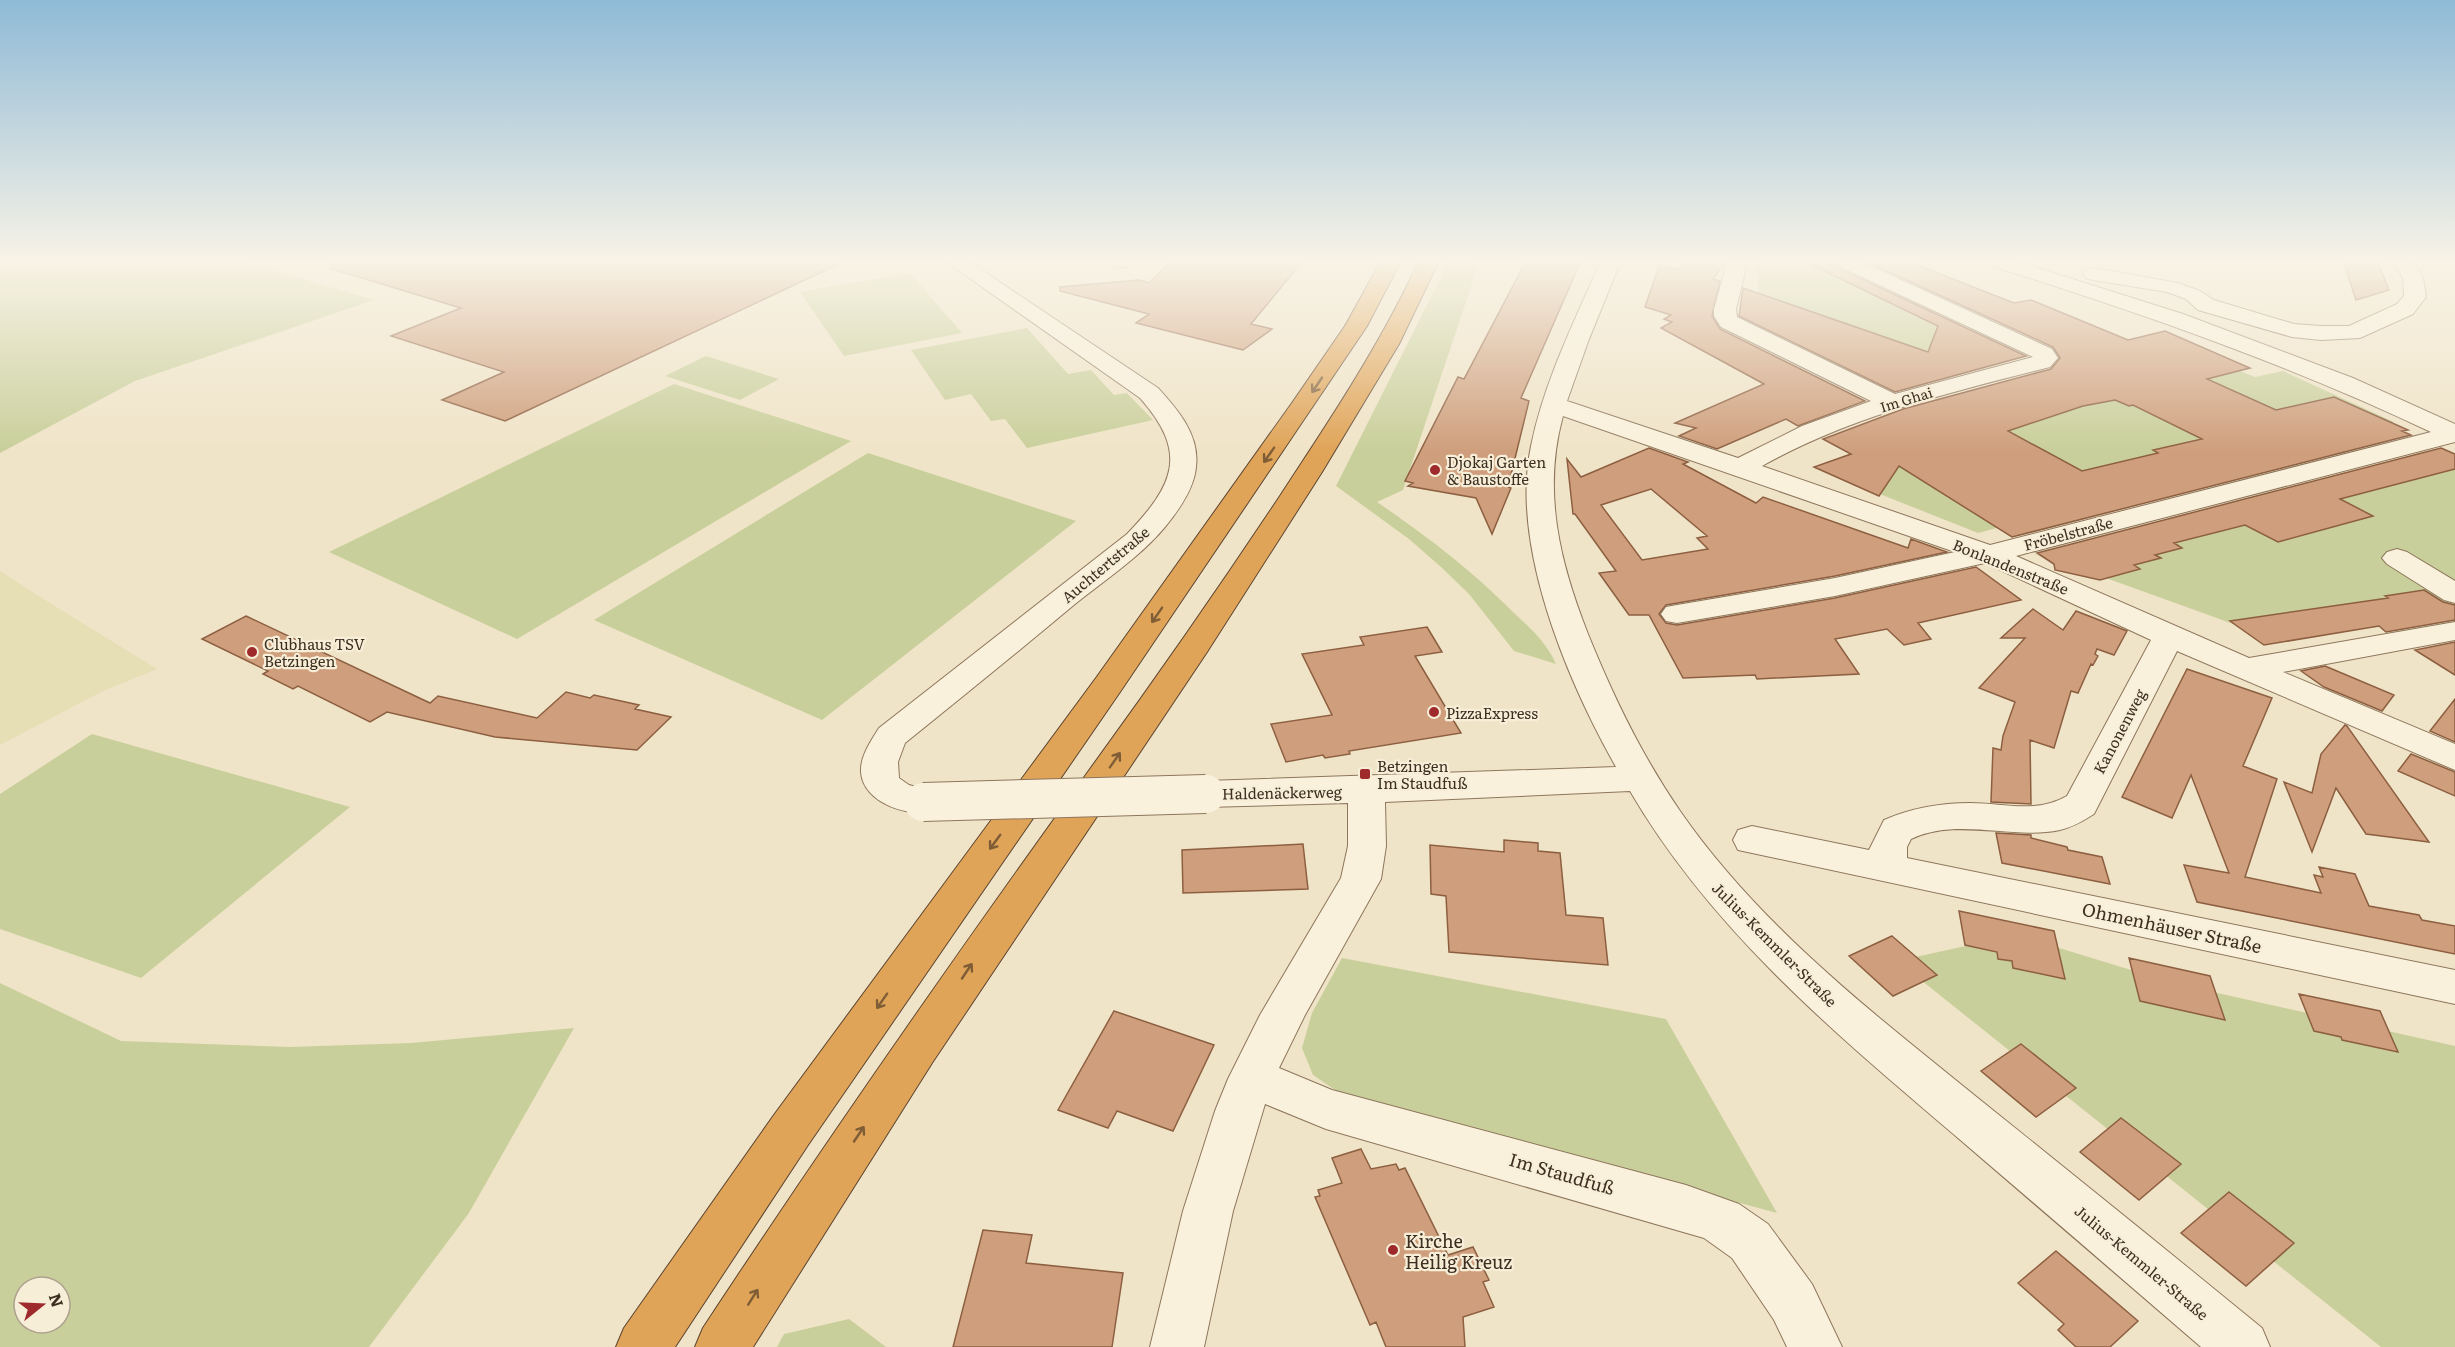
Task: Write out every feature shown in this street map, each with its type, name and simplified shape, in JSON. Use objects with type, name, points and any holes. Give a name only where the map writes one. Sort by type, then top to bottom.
[{"type":"highway","points":[[643,1347],[798,1120],[1108,685],[1315,389],[1356,326]]},
{"type":"highway","points":[[722,1347],[968,969],[1182,665],[1290,502],[1398,326]]},
{"type":"street","name":"Auchtertstraße","points":[[923,802],[904,799],[894,794],[877,774],[879,758],[891,736],[1137,540],[1167,507],[1178,486],[1185,458],[1183,442],[1172,418],[1149,393],[1050,326]]},
{"type":"street","name":"Julius-Kemmler-Straße","points":[[1585,326],[1554,405],[1540,470],[1540,521],[1549,570],[1596,691],[1641,778],[1706,873],[1733,905],[1822,993],[2243,1347]]},
{"type":"street","points":[[1738,326],[1892,402]]},
{"type":"street","name":"Im Ghai","points":[[1740,467],[1782,444],[1892,402],[2042,362],[2046,358],[2044,354],[1982,326]]},
{"type":"street","points":[[2197,326],[2337,379],[2455,434]]},
{"type":"street","points":[[2278,326],[2321,333],[2352,333],[2368,326]]},
{"type":"street","name":"Bonlandenstraße","points":[[1554,405],[1988,554],[2169,636],[2455,758]]},
{"type":"street","name":"Fröbelstraße","points":[[1677,614],[1835,587],[1988,554],[2455,434]]},
{"type":"street","points":[[2397,558],[2455,594]]},
{"type":"street","points":[[2245,669],[2455,631]]},
{"type":"street","name":"Kanonenweg","points":[[1888,869],[1888,847],[1897,830],[1912,823],[1938,817],[1961,816],[2036,820],[2061,817],[2081,805],[2169,636]]},
{"type":"street","name":"Haldenäckerweg","points":[[923,802],[1366,790],[1641,778]]},
{"type":"street","points":[[1177,1347],[1223,1157],[1252,1077],[1361,879],[1368,852],[1369,822],[1366,790]]},
{"type":"street","name":"Ohmenhäuser Straße","points":[[1752,840],[2455,987]]},
{"type":"street","name":"Im Staudfuß","points":[[1252,1077],[1326,1109],[1686,1208],[1721,1221],[1750,1241],[1793,1302],[1815,1347]]},
{"type":"shaded area","points":[[0,571],[157,669],[101,692],[0,745]]},
{"type":"green space","points":[[0,326],[298,326],[135,381],[0,453]]},
{"type":"green space","points":[[823,326],[956,326],[962,333],[844,356]]},
{"type":"green space","points":[[1416,326],[1458,326],[1403,490],[1377,502],[1431,541],[1480,581],[1538,636],[1556,664],[1514,651],[1469,594],[1441,567],[1409,539],[1336,486]]},
{"type":"green space","points":[[1811,326],[1945,326],[2006,355],[1913,377]]},
{"type":"green space","points":[[1027,328],[1068,374],[1091,370],[1114,395],[1127,393],[1153,420],[1027,448],[1005,419],[991,421],[971,394],[945,400],[911,350]]},
{"type":"green space","points":[[706,356],[779,379],[740,400],[665,376]]},
{"type":"green space","points":[[2208,358],[2255,377],[2283,371],[2394,422],[1978,533],[1832,475]]},
{"type":"green space","points":[[674,384],[851,441],[517,639],[329,552]]},
{"type":"green space","points":[[868,453],[1076,521],[822,720],[594,620]]},
{"type":"green space","points":[[2455,461],[2455,602],[2264,635],[2056,560]]},
{"type":"green space","points":[[92,734],[350,807],[141,978],[0,929],[0,794]]},
{"type":"green space","points":[[2016,935],[2177,984],[2455,1046],[2455,1347],[2381,1347],[1897,961]]},
{"type":"green space","points":[[1342,958],[1666,1019],[1777,1213],[1344,1096],[1313,1075],[1302,1048],[1312,1013]]},
{"type":"green space","points":[[0,983],[121,1041],[289,1047],[411,1043],[574,1028],[469,1213],[369,1347],[0,1347]]},
{"type":"green space","points":[[849,1319],[886,1347],[777,1347],[784,1334]]},
{"type":"building","points":[[416,326],[707,326],[505,421],[442,400],[504,372],[391,336]]},
{"type":"building","points":[[1147,326],[1259,326],[1272,329],[1243,350]]},
{"type":"building","points":[[1492,326],[1553,326],[1521,398],[1529,401],[1508,487],[1511,488],[1492,534],[1476,498],[1408,486],[1413,483],[1405,481],[1458,377],[1464,379]]},
{"type":"building","points":[[1665,326],[1718,326],[1720,329],[1865,401],[1798,426],[1786,419],[1717,449],[1679,436],[1696,428],[1675,423],[1764,384],[1661,328]]},
{"type":"building","points":[[1759,326],[1852,326],[1928,352],[1938,326],[1962,326],[2026,356],[1895,392]]},
{"type":"building","points":[[2007,326],[2094,326],[2128,340],[2165,331],[2250,368],[2207,379],[2276,410],[2334,397],[2408,430],[2402,431],[2411,435],[2012,537],[1899,466],[1879,496],[1814,467],[1851,454],[1823,439],[1903,409],[2051,369],[2060,358],[2053,347]],"holes":[[[2115,400],[2129,406],[2133,405],[2202,439],[2153,450],[2158,453],[2082,471],[2008,431],[2083,406]]]},
{"type":"building","points":[[1649,448],[1688,462],[1683,464],[1756,503],[1763,497],[1908,548],[1911,539],[1947,552],[1835,576],[1666,605],[1659,614],[1666,623],[1677,625],[1835,598],[1976,567],[2021,600],[1918,623],[1931,639],[1904,645],[1887,629],[1835,639],[1859,674],[1757,679],[1755,675],[1683,678],[1649,615],[1629,615],[1599,573],[1616,571],[1573,514],[1567,459],[1581,477]],"holes":[[[1651,489],[1707,536],[1697,538],[1708,549],[1642,560],[1601,505]]]},
{"type":"building","points":[[2441,448],[2455,454],[2455,469],[2340,499],[2373,516],[2278,542],[2245,525],[2174,543],[2182,548],[2155,555],[2161,558],[2134,565],[2140,569],[2100,580],[2055,570],[2054,564],[2037,553]]},
{"type":"building","points":[[2424,590],[2443,602],[2455,605],[2455,620],[2386,632],[2379,626],[2264,645],[2230,621],[2388,598],[2385,596]]},
{"type":"building","points":[[2033,609],[2063,630],[2076,611],[2127,631],[2114,655],[2097,649],[2095,654],[2098,656],[2093,665],[2091,664],[2078,693],[2071,691],[2054,748],[2030,740],[2031,804],[1991,802],[1993,748],[2001,750],[2003,736],[2015,702],[1979,688],[2025,638],[2001,638]]},
{"type":"building","points":[[246,616],[430,703],[438,696],[537,718],[566,692],[590,698],[594,695],[639,705],[635,709],[671,717],[637,750],[495,737],[387,712],[370,722],[298,686],[293,689],[263,674],[268,671],[202,639]]},
{"type":"building","points":[[1427,627],[1442,652],[1415,656],[1461,733],[1349,751],[1350,754],[1325,758],[1323,755],[1286,762],[1271,724],[1332,715],[1302,654],[1364,645],[1360,637]]},
{"type":"building","points":[[2455,642],[2455,675],[2415,650]]},
{"type":"building","points":[[2325,666],[2394,695],[2382,711],[2324,687],[2301,671]]},
{"type":"building","points":[[2187,669],[2272,698],[2243,766],[2277,779],[2245,877],[2321,893],[2314,875],[2323,877],[2319,867],[2355,874],[2369,906],[2419,915],[2422,920],[2455,926],[2455,954],[2197,902],[2184,865],[2229,873],[2191,775],[2172,818],[2122,797]]},
{"type":"building","points":[[2455,699],[2455,742],[2430,731]]},
{"type":"building","points":[[2345,725],[2429,842],[2366,834],[2336,788],[2312,852],[2284,782],[2312,793],[2321,754]]},
{"type":"building","points":[[2411,754],[2455,772],[2455,796],[2398,771]]},
{"type":"building","points":[[1996,833],[2031,835],[2031,838],[2067,847],[2068,850],[2102,857],[2110,884],[2002,863]]},
{"type":"building","points":[[1504,840],[1538,843],[1538,851],[1560,853],[1566,915],[1603,918],[1608,965],[1449,952],[1446,896],[1431,894],[1430,845],[1504,852]]},
{"type":"building","points":[[1303,844],[1308,889],[1183,893],[1182,850]]},
{"type":"building","points":[[1959,911],[2054,931],[2065,979],[2013,968],[2012,961],[1998,959],[1997,952],[1965,945]]},
{"type":"building","points":[[1892,936],[1937,975],[1893,996],[1849,956]]},
{"type":"building","points":[[2129,958],[2210,976],[2225,1020],[2140,1001]]},
{"type":"building","points":[[2299,994],[2380,1011],[2398,1052],[2342,1040],[2341,1037],[2314,1031]]},
{"type":"building","points":[[1114,1011],[1214,1045],[1173,1131],[1117,1111],[1108,1128],[1058,1110]]},
{"type":"building","points":[[2021,1044],[2076,1088],[2036,1117],[1981,1071]]},
{"type":"building","points":[[2121,1118],[2181,1164],[2139,1200],[2080,1152]]},
{"type":"building","name":"Kirche Heilig Kreuz","points":[[1361,1149],[1371,1169],[1396,1164],[1399,1170],[1405,1168],[1448,1255],[1473,1247],[1489,1280],[1483,1282],[1494,1307],[1463,1317],[1465,1347],[1386,1347],[1376,1322],[1370,1325],[1315,1197],[1320,1196],[1318,1190],[1342,1183],[1332,1158]]},
{"type":"building","points":[[2229,1192],[2294,1243],[2246,1286],[2181,1233]]},
{"type":"building","points":[[983,1230],[1032,1235],[1026,1263],[1123,1273],[1112,1347],[953,1347]]},
{"type":"building","points":[[2056,1251],[2138,1321],[2110,1347],[2076,1347],[2058,1330],[2064,1324],[2018,1283]]},
{"type":"place","name":"Djokaj Garten & Baustoffe","points":[[1435,470]]},
{"type":"place","name":"Clubhaus TSV Betzingen","points":[[252,652]]},
{"type":"place","name":"PizzaExpress","points":[[1434,712]]},
{"type":"place","name":"Betzingen Im Staudfuß","points":[[1365,774]]},
{"type":"place","name":"Kirche Heilig Kreuz","points":[[1393,1250]]}]
